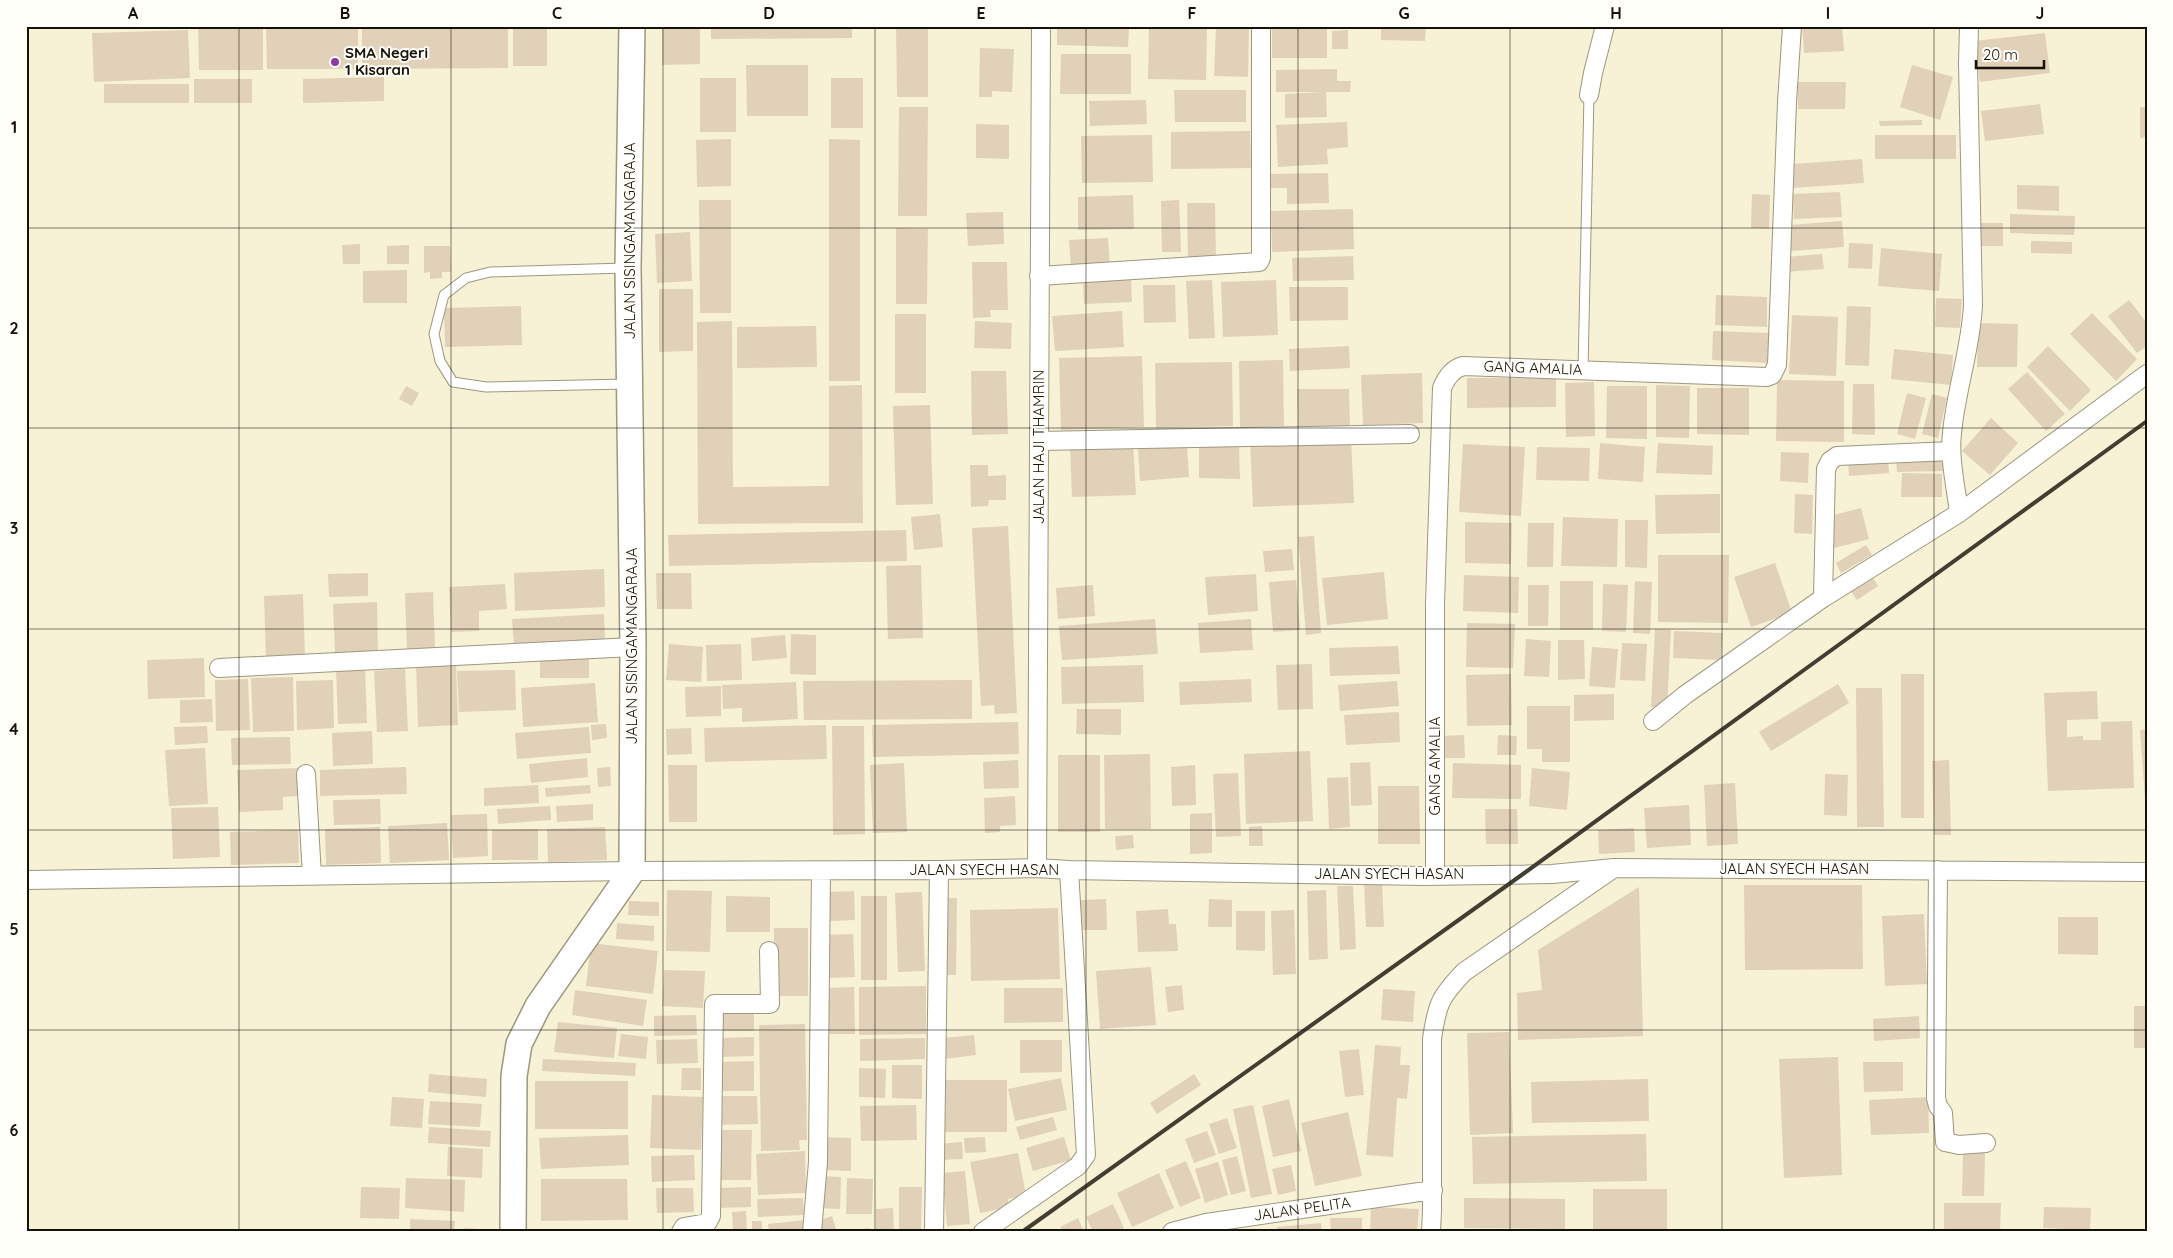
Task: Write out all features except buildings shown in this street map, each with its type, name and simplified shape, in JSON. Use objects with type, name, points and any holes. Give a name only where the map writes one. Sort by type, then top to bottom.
[{"type":"street","name":"JALAN SISINGAMANGARAJA","points":[[632,26],[628,268],[633,647],[632,871]]},
{"type":"street","name":"JALAN HAJI THAMRIN","points":[[1037,868],[1041,26]]},
{"type":"street","points":[[1039,276],[1259,262],[1261,258],[1261,26]]},
{"type":"street","points":[[1589,94],[1592,73],[1605,26]]},
{"type":"street","name":"GANG AMALIA","points":[[1435,875],[1435,604],[1442,388],[1450,373],[1463,366],[1767,377],[1776,370],[1792,26]]},
{"type":"street","points":[[1959,513],[1951,451],[1952,432],[1973,305],[1968,63],[1969,26]]},
{"type":"street","points":[[1653,721],[1685,695],[1823,598],[1959,513],[2147,374]]},
{"type":"street","points":[[1038,440],[1410,434]]},
{"type":"street","points":[[1823,598],[1826,469],[1830,461],[1837,456],[1951,451]]},
{"type":"street","points":[[219,668],[633,647]]},
{"type":"street","points":[[306,774],[312,876]]},
{"type":"street","name":"JALAN SYECH HASAN","points":[[26,880],[632,871],[1037,868],[1435,875],[1552,874],[1614,868],[2147,872]]},
{"type":"street","points":[[1431,1232],[1432,1039],[1436,1011],[1446,990],[1464,972],[1614,868]]},
{"type":"street","points":[[934,1232],[939,870]]},
{"type":"street","points":[[983,1232],[1078,1166],[1086,1156],[1069,870]]},
{"type":"street","points":[[1938,870],[1936,1098],[1938,1106],[1943,1113],[1945,1142],[1958,1145],[1986,1143]]},
{"type":"street","points":[[513,1232],[514,1076],[519,1044],[538,1006],[632,871]]},
{"type":"street","points":[[812,1232],[818,1162],[820,871]]},
{"type":"street","points":[[681,1232],[684,1227],[707,1223],[711,1216],[714,1004],[770,1004],[769,951]]},
{"type":"street","name":"JALAN PELITA","points":[[1172,1232],[1206,1223],[1432,1190]]},
{"type":"lane","points":[[1583,370],[1589,94]]},
{"type":"lane","points":[[628,268],[490,272],[466,278],[444,295],[434,334],[440,361],[453,382],[486,387],[630,384]]},
{"type":"railway","points":[[1022,1232],[1523,874],[2147,421]]},
{"type":"place","name":"SMA Negeri 1 Kisaran","points":[[335,62]]}]
